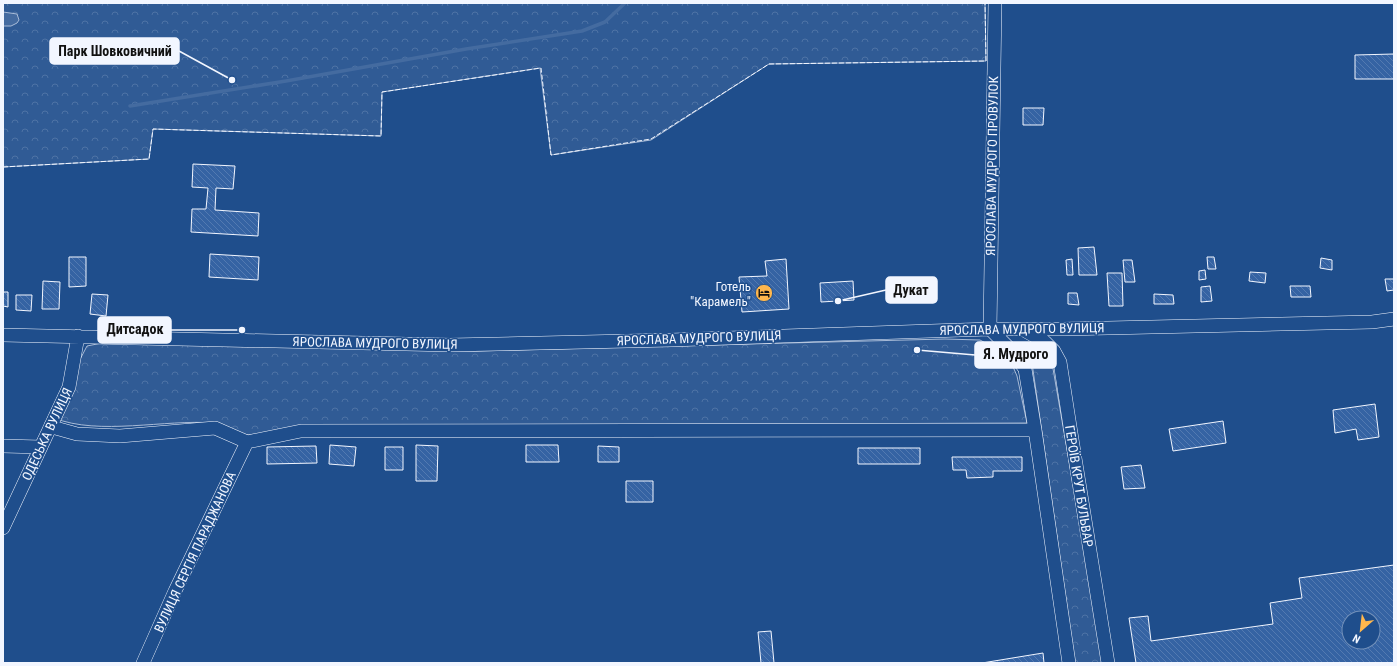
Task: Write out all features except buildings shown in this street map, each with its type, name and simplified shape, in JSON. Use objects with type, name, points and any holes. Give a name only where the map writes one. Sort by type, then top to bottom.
[{"type":"street","name":"ЯРОСЛАВА МУДРОГО ПРОВУЛОК","points":[[990,329],[995,3]]},
{"type":"street","name":"ЯРОСЛАВА МУДРОГО ВУЛИЦЯ","points":[[3,335],[450,345],[671,340],[1020,328],[1064,329],[1372,322],[1394,319]]},
{"type":"street","name":"ГЕРОЇВ КРУТ БУЛЬВАР","points":[[1020,328],[1046,342],[1054,351],[1060,362],[1070,433],[1108,663]]},
{"type":"street","points":[[990,329],[1011,350],[1025,369],[1069,663]]},
{"type":"street","name":"ОДЕСЬКА ВУЛИЦЯ","points":[[3,528],[70,387],[78,336]]},
{"type":"street","points":[[51,425],[52,427],[77,434],[120,436],[215,428],[247,442],[301,431],[1035,430]]},
{"type":"street","name":"ВУЛИЦЯ СЕРГІЯ ПАРАДЖАНОВА","points":[[143,663],[175,591],[247,442]]},
{"type":"street","points":[[3,446],[41,447]]},
{"type":"green space","points":[[3,3],[985,3],[986,61],[769,64],[651,140],[551,155],[540,68],[382,92],[381,136],[153,129],[149,159],[3,167]]},
{"type":"green space","points":[[945,339],[980,340],[1000,351],[1011,362],[1017,376],[1027,423],[302,426],[254,435],[243,435],[222,425],[214,423],[195,422],[132,426],[91,426],[54,418],[75,369],[87,346],[102,343],[477,351]]},
{"type":"green space","points":[[1046,351],[1051,357],[1104,663],[1075,663],[1032,363],[1034,355]]},
{"type":"shaded area","points":[[3,12],[17,14],[19,20],[11,26],[3,26]]},
{"type":"waterway","points":[[130,106],[286,81],[466,49],[582,31],[605,22],[625,3]]},
{"type":"fence","points":[[3,167],[149,159],[153,129],[381,136],[382,92],[541,68],[551,155],[651,139],[769,64],[986,61],[985,3]]},
{"type":"place","name":"Парк Шовковичний","points":[[232,80]]},
{"type":"place","name":"Готель \"Карамель\"","points":[[764,293]]},
{"type":"place","name":"Дукат","points":[[838,301]]},
{"type":"place","name":"Дитсадок","points":[[242,330]]},
{"type":"place","name":"Я. Мудрого","points":[[917,350]]}]
